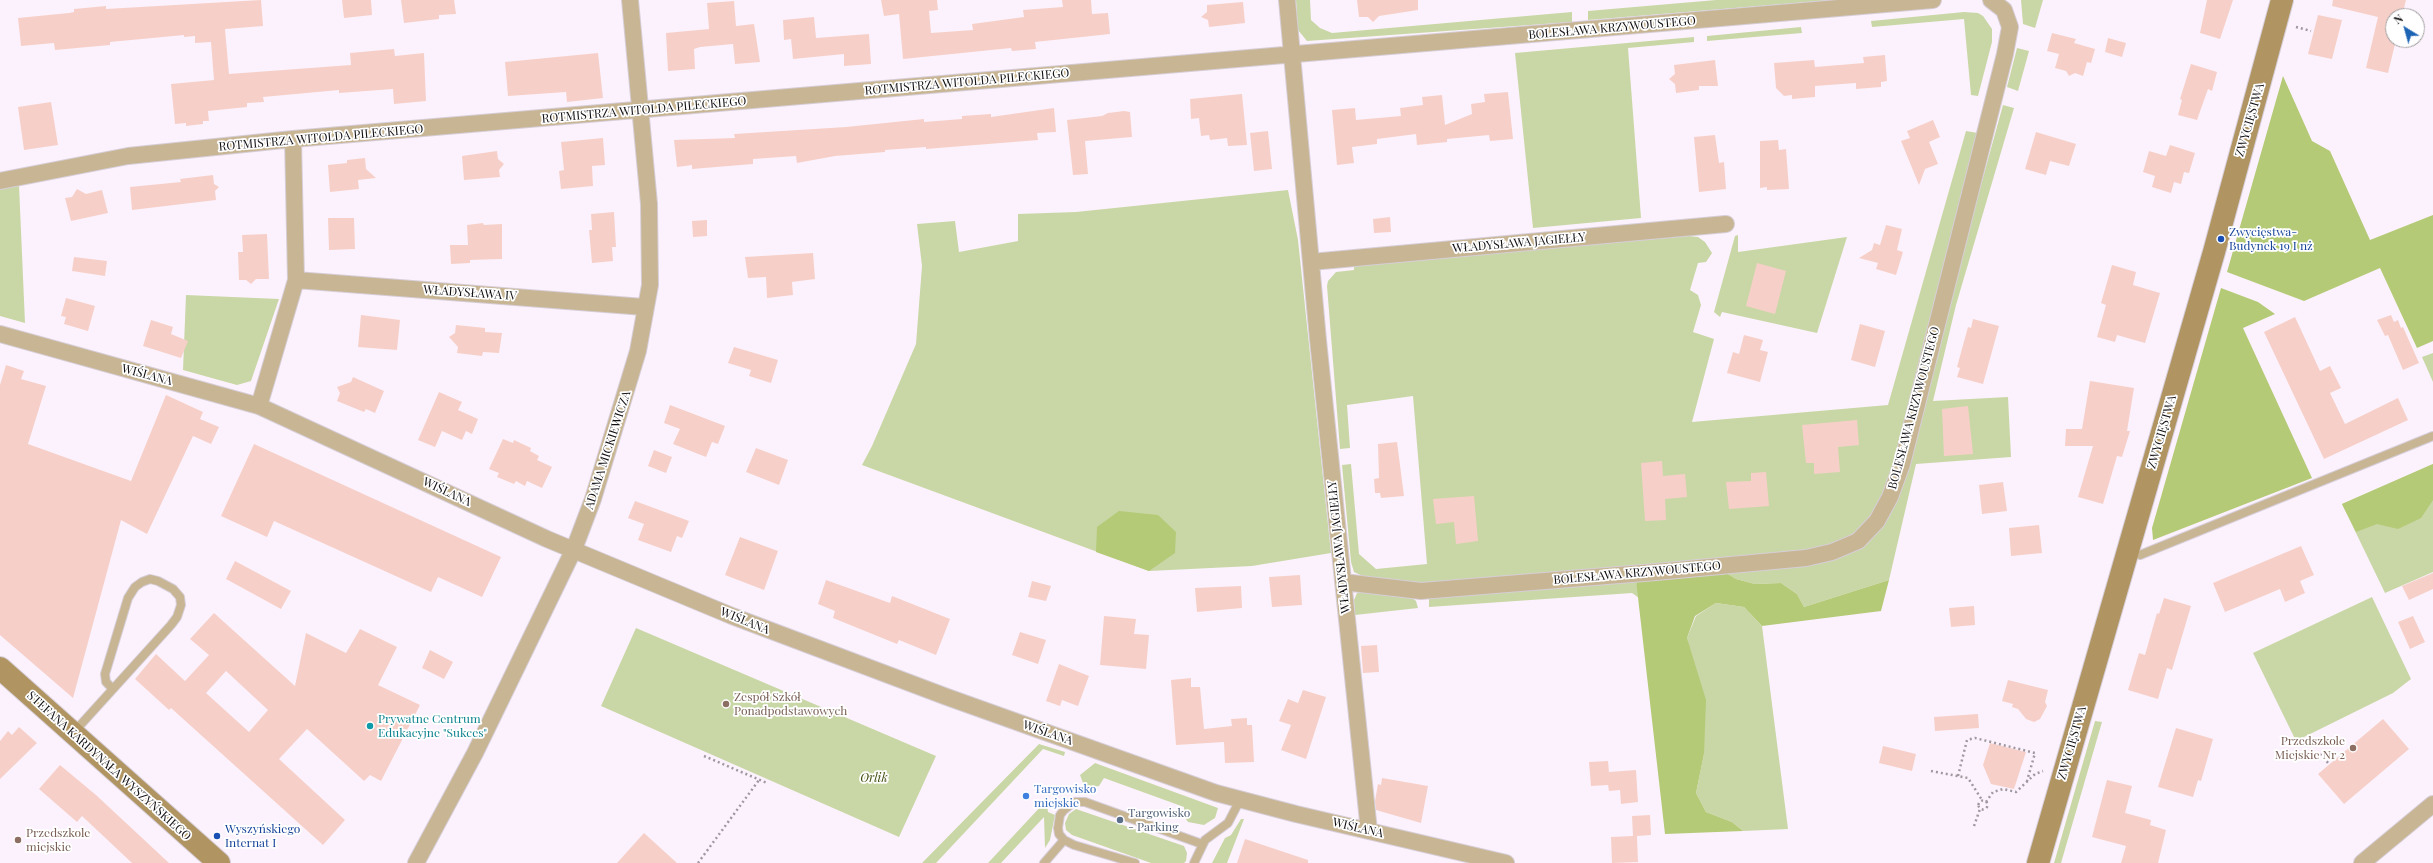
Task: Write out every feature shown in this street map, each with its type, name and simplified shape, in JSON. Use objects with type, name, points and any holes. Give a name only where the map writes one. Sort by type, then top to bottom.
[{"type":"street","name":"ADAMA MICKIEWICZA","points":[[416,863],[475,753],[574,549],[593,499],[629,385],[640,338],[644,307],[650,285],[649,204],[630,0]]},
{"type":"street","name":"WŁADYSŁAWA JAGIEŁŁY","points":[[1287,0],[1311,262],[1369,831]]},
{"type":"street","name":"BOLESŁAWA KRZYWOUSTEGO","points":[[1291,54],[1933,0]]},
{"type":"street","name":"BOLESŁAWA KRZYWOUSTEGO","points":[[1343,582],[1421,591],[1806,558],[1832,552],[1858,541],[1877,521],[1890,497],[1902,464],[2005,54],[2009,35],[2007,18],[2001,6],[1991,0]]},
{"type":"street","name":"ZWYCIĘSTWA","points":[[2038,863],[2247,132],[2282,0]]},
{"type":"street","name":"ROTMISTRZA WITOLDA PILECKIEGO","points":[[0,181],[128,156],[293,140],[1291,54]]},
{"type":"street","points":[[259,406],[296,280],[293,140]]},
{"type":"street","name":"WŁADYSŁAWA JAGIEŁŁY","points":[[1311,262],[1726,224]]},
{"type":"street","name":"WŁADYSŁAWA IV","points":[[296,280],[644,307]]},
{"type":"street","name":"WIŚLANA","points":[[0,334],[259,406],[602,563],[837,657],[1240,800],[1506,863]]},
{"type":"street","name":"STEFANA KARDYNAŁA WYSZYŃSKIEGO","points":[[0,668],[219,863]]},
{"type":"street","points":[[2362,863],[2433,804]]},
{"type":"lane","points":[[2128,551],[2140,555],[2433,436]]},
{"type":"lane","points":[[73,733],[113,688],[179,613],[181,604],[178,594],[158,581],[150,579],[142,582],[128,598],[105,674],[106,682],[113,688]]},
{"type":"lane","points":[[1194,863],[1202,844],[1228,823],[1240,800]]},
{"type":"lane","points":[[1135,863],[1074,845],[1064,840],[1058,830],[1060,815],[1071,803],[1079,801],[1202,844]]},
{"type":"lane","points":[[1044,863],[1064,840]]},
{"type":"path","points":[[2288,26],[2311,31]]},
{"type":"path","points":[[1958,776],[1967,740],[1975,738],[2035,753],[2027,781]]},
{"type":"path","points":[[2320,754],[2329,764]]},
{"type":"path","points":[[704,756],[767,783]]},
{"type":"path","points":[[1931,771],[1970,780],[1982,800],[1986,802]]},
{"type":"path","points":[[1980,809],[1987,808],[1986,802],[1993,792],[2003,789],[2016,792],[2027,781],[2041,771],[2048,772]]},
{"type":"path","points":[[698,863],[760,780]]},
{"type":"path","points":[[1974,826],[1980,809],[1979,803],[1982,800]]},
{"type":"green space","points":[[1296,0],[1310,0],[1311,20],[1320,28],[1332,33],[1572,12],[1572,22],[1307,41],[1298,30]]},
{"type":"green space","points":[[1716,0],[1833,0],[1588,20],[1588,11]]},
{"type":"green space","points":[[2021,0],[2043,0],[2035,28],[2023,24]]},
{"type":"green space","points":[[1964,12],[1978,13],[1983,16],[1992,29],[1992,42],[1978,96],[1971,95],[1964,19],[1872,27],[1871,21]]},
{"type":"green space","points":[[1801,27],[1802,33],[1707,41],[1707,36]]},
{"type":"green space","points":[[1694,37],[1694,42],[1628,48],[1641,218],[1533,228],[1515,53]]},
{"type":"green space","points":[[2017,48],[2029,51],[2018,91],[2007,87]]},
{"type":"green space","points":[[2283,76],[2312,141],[2330,151],[2370,240],[2433,215],[2433,341],[2417,348],[2380,268],[2304,301],[2227,272]]},
{"type":"green space","points":[[2003,105],[2014,108],[1956,305],[1933,401],[2008,397],[2011,457],[1916,464],[1889,580],[1804,607],[1797,594],[1781,583],[1755,584],[1736,579],[1723,571],[1873,536],[1951,294]]},
{"type":"green space","points":[[1966,131],[1978,133],[1898,462],[1879,507],[1855,535],[1834,544],[1808,551],[1432,583],[1371,580],[1354,572],[1351,562],[1342,465],[1351,464],[1359,554],[1376,569],[1427,564],[1413,396],[1347,405],[1350,448],[1340,449],[1327,286],[1328,281],[1336,272],[1354,270],[1354,265],[1689,236],[1698,237],[1705,242],[1712,253],[1706,262],[1698,263],[1690,290],[1698,295],[1701,305],[1693,332],[1714,339],[1692,422],[1888,405]]},
{"type":"green space","points":[[19,185],[25,323],[0,316],[0,188]]},
{"type":"green space","points":[[1288,190],[1298,240],[1331,553],[1252,566],[1149,571],[862,465],[872,446],[916,344],[922,266],[917,224],[955,221],[959,252],[1018,241],[1018,214],[1076,212]]},
{"type":"green space","points":[[1738,235],[1738,252],[1847,237],[1817,333],[1722,312],[1720,317],[1714,312],[1735,236]]},
{"type":"green space","points":[[2221,288],[2258,302],[2275,314],[2243,328],[2312,478],[2153,540],[2152,528]]},
{"type":"green space","points":[[186,295],[279,299],[251,381],[237,385],[183,370]]},
{"type":"green space","points":[[2433,353],[2433,382],[2422,357]]},
{"type":"green space","points":[[2433,464],[2433,572],[2385,593],[2342,504]]},
{"type":"green space","points":[[2433,464],[2433,500],[2421,518],[2398,529],[2377,524],[2356,532],[2342,504]]},
{"type":"green space","points":[[1119,511],[1158,515],[1176,532],[1175,553],[1149,571],[1096,552],[1097,527]]},
{"type":"green space","points":[[1723,571],[1736,579],[1755,584],[1781,583],[1797,594],[1804,607],[1889,580],[1881,611],[1762,626],[1744,607],[1716,603],[1695,616],[1687,638],[1706,700],[1704,754],[1696,793],[1706,812],[1732,822],[1743,831],[1665,834],[1636,580]]},
{"type":"green space","points":[[1636,580],[1639,598],[1632,593],[1429,607],[1429,599],[1433,596]]},
{"type":"green space","points":[[1365,591],[1408,595],[1416,601],[1418,608],[1355,615],[1354,600],[1357,593]]},
{"type":"green space","points":[[2372,597],[2411,679],[2393,693],[2296,741],[2253,653]]},
{"type":"green space","points":[[1716,603],[1744,607],[1762,626],[1788,829],[1743,831],[1732,822],[1706,812],[1696,793],[1704,754],[1687,638],[1696,616]]},
{"type":"green space","name":"Orlik","points":[[636,628],[936,756],[899,837],[601,706]]},
{"type":"green space","points":[[2095,721],[2102,722],[2061,863],[2054,863]]},
{"type":"green space","points":[[1039,744],[1065,752],[1064,756],[1043,749],[936,863],[922,863]]},
{"type":"green space","points":[[1095,763],[1218,808],[1215,818],[1204,825],[1188,822],[1184,816],[1184,807],[1104,778],[1099,786],[1088,788],[1083,783],[1080,775]]},
{"type":"green space","points":[[1043,804],[1047,805],[1048,812],[1055,815],[1050,840],[1045,848],[1044,817],[1001,863],[988,863]]},
{"type":"green space","points":[[1076,809],[1184,846],[1187,853],[1186,861],[1184,863],[1151,863],[1072,835],[1066,830],[1065,823],[1069,814]]},
{"type":"green space","points":[[1241,819],[1244,819],[1227,863],[1212,863],[1225,838],[1231,835]]},
{"type":"building","points":[[261,0],[263,26],[225,29],[229,74],[351,65],[350,53],[394,49],[395,56],[424,53],[426,101],[394,104],[393,89],[339,93],[339,90],[263,97],[264,102],[247,103],[247,107],[208,111],[209,121],[203,121],[203,124],[186,126],[186,123],[175,124],[171,84],[214,80],[211,42],[195,43],[195,36],[184,37],[184,35],[110,42],[110,45],[55,50],[54,43],[21,46],[18,18],[69,13],[74,12],[74,9],[106,6],[106,9]]},
{"type":"building","points":[[342,0],[371,0],[372,15],[344,18]]},
{"type":"building","points":[[401,0],[454,0],[456,14],[439,15],[439,19],[404,23]]},
{"type":"building","points":[[881,0],[937,0],[938,10],[929,11],[931,33],[973,30],[972,24],[1024,17],[1023,10],[1063,7],[1062,0],[1091,0],[1092,14],[1108,13],[1110,34],[1035,42],[1036,49],[1012,51],[1011,48],[903,59],[899,14],[884,16]]},
{"type":"building","points":[[1357,0],[1418,0],[1418,10],[1379,16],[1373,22],[1368,17],[1359,17]]},
{"type":"building","points":[[2207,0],[2233,0],[2220,39],[2200,33]]},
{"type":"building","points":[[2333,0],[2406,0],[2404,8],[2385,8],[2385,48],[2394,48],[2388,73],[2366,68],[2378,17],[2332,6]]},
{"type":"building","points":[[734,1],[736,26],[754,24],[760,62],[735,64],[733,44],[700,47],[694,49],[695,69],[668,71],[666,33],[709,29],[707,3]]},
{"type":"building","points":[[1243,2],[1245,23],[1209,27],[1208,20],[1201,17],[1207,12],[1207,5]]},
{"type":"building","points":[[2318,15],[2342,20],[2332,59],[2308,54]]},
{"type":"building","points":[[814,17],[816,38],[869,34],[871,64],[844,66],[844,54],[793,59],[791,39],[784,40],[783,20]]},
{"type":"building","points":[[2052,33],[2076,39],[2074,43],[2095,49],[2091,63],[2087,62],[2083,76],[2075,73],[2069,76],[2066,71],[2055,68],[2059,54],[2047,51]]},
{"type":"building","points":[[2108,38],[2126,43],[2122,57],[2105,52]]},
{"type":"building","points":[[598,53],[603,98],[567,102],[566,92],[508,96],[505,62]]},
{"type":"building","points":[[1885,55],[1887,81],[1881,82],[1881,87],[1856,89],[1856,83],[1815,86],[1815,97],[1792,99],[1792,95],[1784,96],[1776,88],[1774,63],[1814,60],[1815,67],[1864,63],[1863,57]]},
{"type":"building","points":[[1715,60],[1718,86],[1699,86],[1699,90],[1676,93],[1675,84],[1669,79],[1675,74],[1674,65]]},
{"type":"building","points":[[2191,64],[2217,72],[2212,91],[2208,89],[2197,120],[2178,115],[2182,100],[2180,99]]},
{"type":"building","points":[[1508,92],[1513,139],[1490,141],[1489,135],[1447,139],[1447,142],[1417,145],[1416,134],[1377,139],[1377,144],[1352,147],[1354,163],[1337,165],[1332,110],[1355,108],[1356,120],[1401,116],[1400,108],[1423,105],[1422,97],[1442,95],[1445,125],[1472,114],[1471,104],[1485,102],[1484,94]]},
{"type":"building","points":[[1242,94],[1247,145],[1228,146],[1227,138],[1210,140],[1209,135],[1201,136],[1199,118],[1191,119],[1190,99]]},
{"type":"building","points":[[51,102],[58,145],[24,150],[18,107]]},
{"type":"building","points":[[1054,108],[1056,132],[1037,133],[1038,140],[926,149],[926,147],[885,150],[885,152],[835,156],[797,163],[796,156],[753,159],[753,164],[692,169],[692,165],[677,167],[674,140],[735,138],[734,134],[846,127],[924,119],[924,122],[962,119],[962,116],[991,114],[991,117]]},
{"type":"building","points":[[1124,111],[1130,112],[1132,137],[1085,141],[1088,174],[1073,175],[1067,120],[1102,116],[1108,113]]},
{"type":"building","points":[[1933,120],[1940,137],[1929,142],[1938,164],[1925,169],[1919,185],[1901,141],[1910,138],[1907,131]]},
{"type":"building","points":[[1268,131],[1272,169],[1254,171],[1250,133]]},
{"type":"building","points":[[2036,132],[2076,144],[2069,166],[2050,161],[2046,175],[2025,169]]},
{"type":"building","points":[[1715,135],[1719,163],[1724,162],[1726,189],[1699,192],[1694,137]]},
{"type":"building","points":[[603,138],[605,165],[592,166],[593,186],[561,189],[559,171],[564,170],[561,142]]},
{"type":"building","points":[[1778,140],[1779,150],[1786,149],[1789,189],[1767,190],[1767,187],[1760,188],[1760,141]]},
{"type":"building","points":[[2170,145],[2195,153],[2189,173],[2184,172],[2181,184],[2174,182],[2171,193],[2152,187],[2155,176],[2143,172],[2149,151],[2166,156]]},
{"type":"building","points":[[497,151],[498,159],[504,164],[499,170],[500,177],[464,180],[462,156]]},
{"type":"building","points":[[365,158],[366,169],[376,178],[358,180],[359,189],[330,192],[328,165],[347,163],[347,160]]},
{"type":"building","points":[[213,175],[214,184],[219,187],[215,191],[216,200],[132,210],[130,187],[181,182],[180,179]]},
{"type":"building","points":[[77,189],[86,194],[102,190],[108,213],[71,221],[65,198],[72,197]]},
{"type":"building","points":[[614,212],[616,247],[612,247],[613,261],[592,263],[589,230],[592,230],[591,214]]},
{"type":"building","points":[[1390,217],[1391,232],[1374,233],[1373,219]]},
{"type":"building","points":[[328,218],[354,218],[355,249],[329,250]]},
{"type":"building","points":[[707,220],[707,236],[693,237],[692,221]]},
{"type":"building","points":[[483,223],[484,225],[502,224],[502,259],[470,260],[470,263],[451,264],[450,245],[468,245],[467,225]]},
{"type":"building","points":[[1886,225],[1902,229],[1897,250],[1903,252],[1896,275],[1876,269],[1878,263],[1859,258],[1872,250],[1874,243],[1880,245]]},
{"type":"building","points":[[267,234],[269,279],[256,279],[251,284],[246,280],[239,280],[238,252],[243,252],[242,235]]},
{"type":"building","points":[[813,253],[815,279],[792,282],[793,295],[767,298],[766,277],[748,278],[745,257]]},
{"type":"building","points":[[74,257],[107,261],[105,276],[72,271]]},
{"type":"building","points":[[1757,263],[1786,271],[1775,314],[1746,306]]},
{"type":"building","points":[[2112,265],[2136,272],[2133,285],[2160,293],[2145,343],[2117,335],[2115,342],[2097,337],[2106,305],[2101,303]]},
{"type":"building","points":[[66,298],[95,306],[88,331],[64,324],[66,317],[61,316]]},
{"type":"building","points":[[361,315],[400,320],[397,350],[358,347]]},
{"type":"building","points":[[2391,315],[2394,322],[2398,320],[2401,328],[2403,327],[2419,363],[2403,370],[2388,335],[2385,336],[2377,320]]},
{"type":"building","points":[[2295,317],[2320,371],[2330,366],[2341,388],[2330,393],[2345,424],[2398,398],[2408,420],[2324,459],[2264,332]]},
{"type":"building","points":[[1973,319],[1999,326],[1983,384],[1957,377],[1960,368],[1957,367],[1968,327],[1971,328]]},
{"type":"building","points":[[151,320],[173,327],[171,334],[188,341],[181,358],[143,346]]},
{"type":"building","points":[[1860,324],[1885,331],[1875,367],[1851,360]]},
{"type":"building","points":[[456,325],[485,328],[485,332],[502,333],[499,353],[483,352],[482,356],[457,353],[458,347],[449,337],[455,333]]},
{"type":"building","points":[[1744,335],[1763,340],[1760,350],[1768,352],[1760,382],[1727,373],[1733,352],[1739,354]]},
{"type":"building","points":[[734,347],[778,360],[771,383],[749,376],[751,370],[728,363]]},
{"type":"building","points":[[6,365],[24,371],[21,379],[46,386],[28,444],[131,481],[166,395],[203,412],[200,419],[219,427],[211,444],[193,436],[147,534],[121,520],[73,698],[0,635],[0,385]]},
{"type":"building","points":[[353,377],[384,391],[375,413],[366,409],[364,412],[337,401],[340,393],[337,387],[351,382]]},
{"type":"building","points":[[2090,381],[2134,388],[2127,431],[2130,431],[2122,457],[2117,456],[2103,504],[2078,497],[2093,446],[2065,446],[2066,429],[2082,429]]},
{"type":"building","points":[[439,392],[462,402],[458,410],[478,419],[472,434],[466,431],[462,440],[442,431],[435,447],[418,440]]},
{"type":"building","points":[[670,405],[725,426],[718,444],[712,442],[706,457],[673,444],[680,429],[664,423]]},
{"type":"building","points":[[1968,406],[1973,454],[1944,456],[1942,409]]},
{"type":"building","points":[[1857,420],[1859,445],[1838,447],[1840,472],[1814,474],[1814,463],[1806,463],[1802,425]]},
{"type":"building","points":[[503,439],[513,443],[514,440],[531,448],[530,451],[539,456],[537,460],[552,467],[542,488],[527,481],[525,486],[516,481],[514,484],[497,477],[499,473],[489,469]]},
{"type":"building","points":[[1397,442],[1404,496],[1381,498],[1380,493],[1375,493],[1374,479],[1379,478],[1378,444]]},
{"type":"building","points":[[254,444],[501,557],[482,597],[438,577],[431,592],[274,521],[267,537],[221,516]]},
{"type":"building","points":[[756,448],[788,460],[779,485],[746,472]]},
{"type":"building","points":[[654,450],[672,457],[666,473],[648,466]]},
{"type":"building","points":[[1662,461],[1663,476],[1685,474],[1687,497],[1665,499],[1666,520],[1645,521],[1641,463]]},
{"type":"building","points":[[1766,472],[1769,506],[1729,509],[1726,482],[1751,481],[1751,473]]},
{"type":"building","points":[[2003,482],[2007,511],[1982,514],[1979,485]]},
{"type":"building","points":[[1474,496],[1478,541],[1456,544],[1454,522],[1436,524],[1433,499]]},
{"type":"building","points":[[635,501],[689,521],[682,538],[677,536],[671,552],[638,540],[644,524],[628,518]]},
{"type":"building","points":[[2039,525],[2042,553],[2011,556],[2009,528]]},
{"type":"building","points":[[740,537],[778,551],[764,590],[725,575]]},
{"type":"building","points":[[2301,546],[2314,575],[2300,581],[2305,593],[2285,602],[2280,589],[2225,612],[2213,583]]},
{"type":"building","points":[[235,561],[291,591],[281,609],[226,579]]},
{"type":"building","points":[[2433,573],[2433,589],[2409,600],[2402,586]]},
{"type":"building","points":[[1300,575],[1302,605],[1272,607],[1269,577]]},
{"type":"building","points":[[826,580],[890,603],[892,596],[950,619],[936,655],[899,640],[897,644],[833,618],[835,611],[818,604]]},
{"type":"building","points":[[1032,581],[1051,586],[1046,601],[1028,597]]},
{"type":"building","points":[[1241,586],[1242,608],[1197,612],[1195,588]]},
{"type":"building","points":[[2164,598],[2191,606],[2172,670],[2167,668],[2158,699],[2128,690],[2139,653],[2145,655],[2157,613],[2159,614]]},
{"type":"building","points":[[1974,606],[1975,625],[1951,627],[1949,608]]},
{"type":"building","points":[[214,613],[295,686],[306,633],[346,653],[360,629],[397,647],[378,685],[420,705],[381,781],[370,775],[364,781],[307,729],[279,759],[345,820],[323,845],[171,708],[169,710],[135,679],[156,654],[185,681],[209,655],[190,639]],"holes":[[[226,671],[268,710],[249,732],[206,693]]]},
{"type":"building","points":[[1104,616],[1136,619],[1134,634],[1149,635],[1146,669],[1100,665]]},
{"type":"building","points":[[2413,616],[2425,642],[2410,649],[2398,622]]},
{"type":"building","points":[[1020,632],[1046,640],[1038,664],[1012,655]]},
{"type":"building","points":[[1377,645],[1379,672],[1363,673],[1361,646]]},
{"type":"building","points":[[430,650],[453,662],[444,679],[422,668]]},
{"type":"building","points":[[1059,664],[1089,676],[1078,706],[1062,700],[1060,706],[1046,701]]},
{"type":"building","points":[[1191,678],[1191,687],[1200,687],[1204,729],[1232,726],[1231,719],[1247,718],[1247,725],[1252,725],[1254,762],[1225,763],[1224,742],[1176,745],[1171,680]]},
{"type":"building","points":[[2008,680],[2048,690],[2045,702],[2047,706],[2040,719],[2034,722],[2026,719],[2018,709],[2012,707],[2013,704],[2002,701]]},
{"type":"building","points":[[1303,690],[1326,697],[1306,759],[1281,750],[1291,725],[1279,721],[1288,699],[1298,703]]},
{"type":"building","points":[[1978,714],[1979,728],[1935,731],[1934,717]]},
{"type":"building","points":[[2383,719],[2409,749],[2344,804],[2318,774]]},
{"type":"building","points":[[19,727],[37,743],[0,779],[0,741],[8,731],[12,735]]},
{"type":"building","points":[[2176,728],[2213,739],[2201,781],[2198,780],[2193,797],[2158,787]]},
{"type":"building","points":[[1990,743],[2026,752],[2014,789],[1991,784],[1983,765]]},
{"type":"building","points":[[1883,746],[1916,754],[1912,771],[1879,763]]},
{"type":"building","points":[[1608,761],[1609,772],[1636,770],[1638,802],[1621,804],[1620,790],[1609,791],[1608,785],[1591,786],[1589,762]]},
{"type":"building","points":[[60,765],[96,795],[169,863],[132,863],[82,816],[77,822],[39,789]]},
{"type":"building","points":[[1382,778],[1428,786],[1421,823],[1376,810],[1375,801],[1378,784],[1381,785]]},
{"type":"building","points":[[2107,780],[2132,786],[2125,813],[2151,820],[2150,825],[2166,830],[2158,863],[2121,863],[2126,846],[2092,837]]},
{"type":"building","points":[[1650,815],[1651,835],[1637,836],[1638,862],[1612,863],[1611,837],[1633,836],[1632,816]]},
{"type":"building","points":[[644,833],[677,863],[617,863]]},
{"type":"building","points":[[1245,839],[1308,860],[1308,863],[1237,863]]},
{"type":"place","name":"Zwycięstwa- Budynek 19 I nż","points":[[2221,239]]},
{"type":"place","name":"Zespół Szkół Ponadpodstawowych","points":[[726,704]]},
{"type":"place","name":"Prywatne Centrum Edukacyjne \"Sukces\"","points":[[370,726]]},
{"type":"place","name":"Przedszkole Miejskie Nr 2","points":[[2353,748]]},
{"type":"place","name":"Targowisko miejskie","points":[[1026,796]]},
{"type":"place","name":"Targowisko - Parking","points":[[1120,820]]},
{"type":"place","name":"Wyszyńskiego Internat I","points":[[217,836]]},
{"type":"place","name":"Przedszkole miejskie","points":[[18,840]]}]
